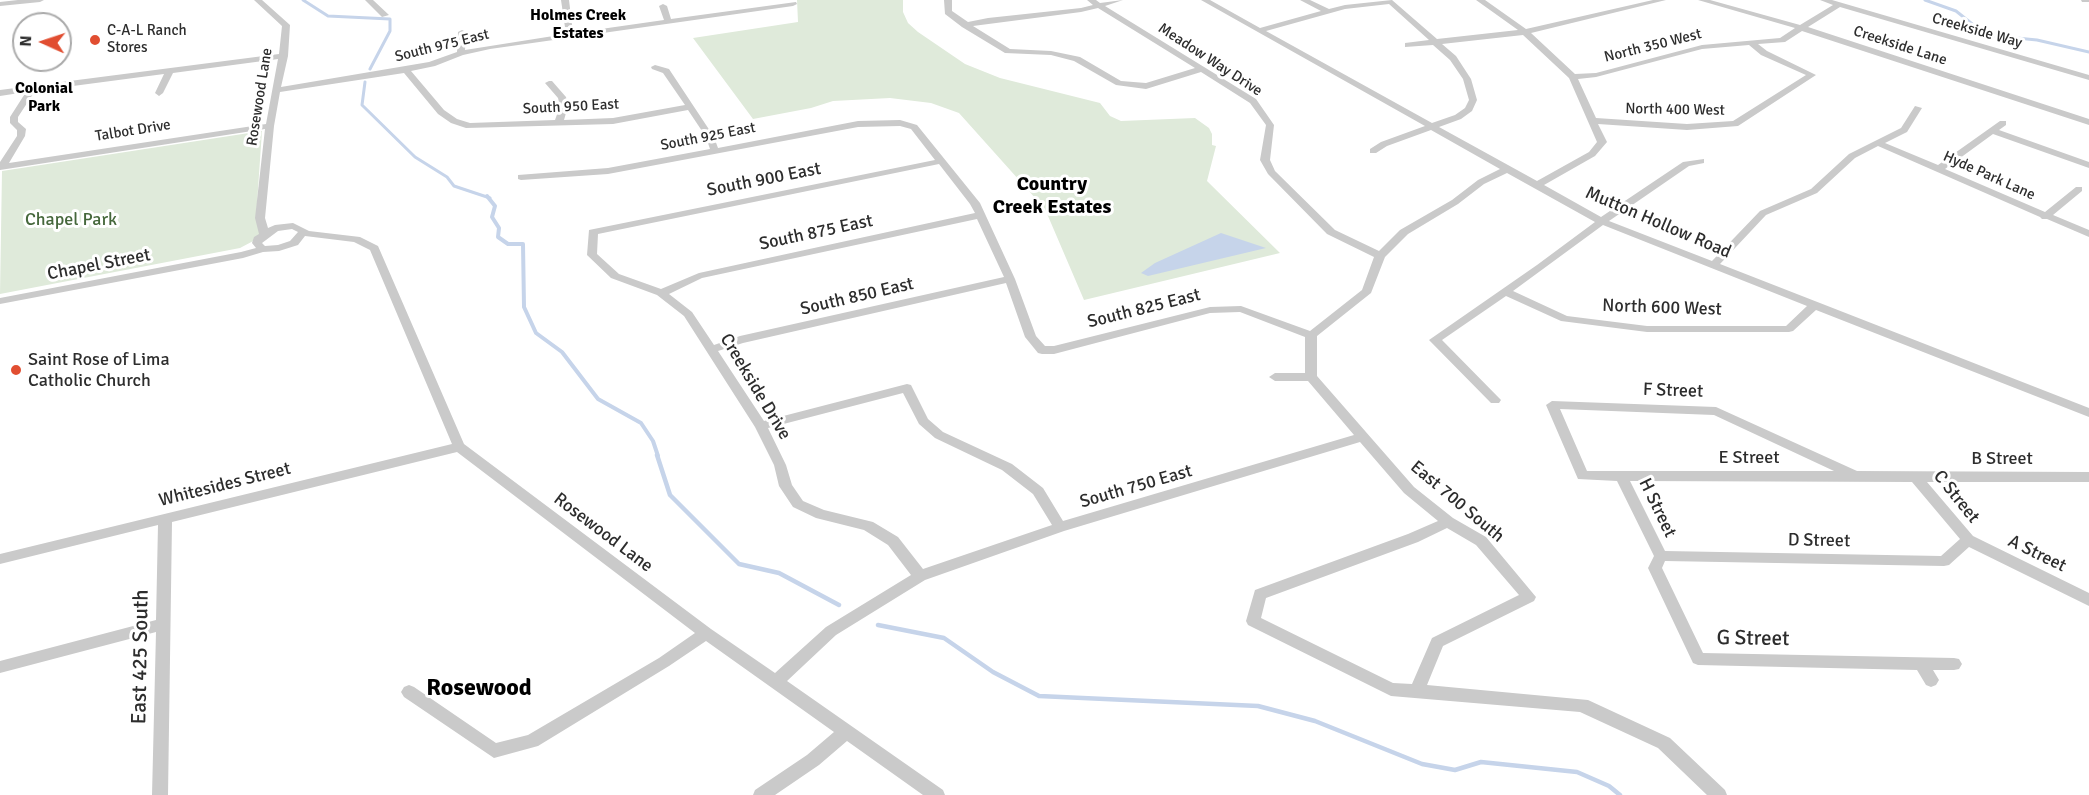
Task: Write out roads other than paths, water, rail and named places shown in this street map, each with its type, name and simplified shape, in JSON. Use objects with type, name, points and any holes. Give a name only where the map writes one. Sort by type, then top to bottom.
[{"type":"street","points":[[0,4],[40,0]]},
{"type":"street","name":"Rosewood Lane","points":[[258,0],[286,25],[284,56],[270,126],[260,218],[261,241],[279,248],[301,237],[335,235],[356,239],[374,248],[459,447],[706,633],[937,795]]},
{"type":"street","points":[[369,0],[385,15]]},
{"type":"street","points":[[565,0],[570,36]]},
{"type":"street","points":[[752,0],[755,10]]},
{"type":"street","points":[[948,0],[948,12],[1008,51],[1051,53],[1077,59],[1108,79],[1131,86],[1161,83],[1202,69]]},
{"type":"street","name":"Meadow Way Drive","points":[[1090,0],[1253,101],[1267,117],[1270,125],[1265,160],[1271,172],[1331,232],[1380,256]]},
{"type":"street","points":[[965,25],[988,20],[1081,10],[1119,0]]},
{"type":"street","name":"Mutton Hollow Road","points":[[1205,0],[1601,221],[2089,413]]},
{"type":"street","points":[[1304,0],[1327,11]]},
{"type":"street","points":[[1480,0],[1525,32],[1573,77],[1602,142],[1598,149],[1536,186]]},
{"type":"street","points":[[1408,45],[1525,32],[1662,0]]},
{"type":"street","name":"Creekside Lane","points":[[1702,0],[1802,28],[2089,122]]},
{"type":"street","name":"Creekside Way","points":[[1824,0],[2089,78]]},
{"type":"street","points":[[1260,30],[1327,11],[1389,1],[1453,58],[1467,79],[1473,99],[1469,109],[1458,117],[1384,144],[1373,151]]},
{"type":"street","name":"South 975 East","points":[[276,90],[406,70],[432,64],[461,52],[793,4]]},
{"type":"street","name":"North 350 West","points":[[1573,77],[1596,75],[1702,47],[1782,40],[1838,5]]},
{"type":"street","points":[[663,6],[668,22]]},
{"type":"street","points":[[461,52],[462,32]]},
{"type":"street","name":"North 400 West","points":[[1594,121],[1687,127],[1735,124],[1812,75],[1764,53],[1751,43]]},
{"type":"street","points":[[0,93],[284,56]]},
{"type":"street","points":[[655,67],[666,71],[710,137],[715,151]]},
{"type":"street","points":[[159,93],[170,70]]},
{"type":"street","name":"South 950 East","points":[[406,70],[441,112],[454,121],[469,126],[559,121],[613,121],[690,107]]},
{"type":"street","points":[[549,83],[562,97],[564,106],[559,121]]},
{"type":"street","points":[[1,166],[21,135],[22,129],[14,123],[14,117],[32,89]]},
{"type":"street","points":[[1714,265],[1763,213],[1814,191],[1852,156],[1904,130],[1918,108]]},
{"type":"street","name":"South 925 East","points":[[521,177],[599,172],[858,124],[900,123],[914,127],[942,161]]},
{"type":"street","points":[[1937,170],[2003,123]]},
{"type":"street","name":"Talbot Drive","points":[[1,166],[270,126]]},
{"type":"street","points":[[1992,131],[2089,165]]},
{"type":"street","name":"Hyde Park Lane","points":[[1878,143],[2045,217],[2089,234]]},
{"type":"street","points":[[942,161],[975,202],[1010,279]]},
{"type":"street","name":"South 900 East","points":[[593,232],[942,161]]},
{"type":"street","points":[[1495,400],[1435,340],[1601,221],[1686,164],[1701,161]]},
{"type":"street","points":[[1275,377],[1311,376],[1311,334],[1367,291],[1380,256],[1404,232],[1455,202],[1481,182],[1507,169]]},
{"type":"street","points":[[2045,217],[2079,189]]},
{"type":"street","points":[[261,211],[276,225],[299,227],[301,237]]},
{"type":"street","name":"South 875 East","points":[[661,293],[699,276],[981,215]]},
{"type":"street","points":[[261,241],[285,226]]},
{"type":"street","name":"Creekside Drive","points":[[593,232],[592,255],[615,276],[661,293],[688,314],[761,426],[780,465],[786,486],[798,504],[821,514],[868,526],[894,541],[920,576]]},
{"type":"street","name":"Chapel Street","points":[[0,301],[243,255],[261,241]]},
{"type":"street","name":"South 850 East","points":[[711,350],[740,340],[1010,279]]},
{"type":"street","name":"South 825 East","points":[[1010,279],[1031,337],[1042,350],[1054,350],[1210,310],[1241,309],[1311,334]]},
{"type":"street","name":"North 600 West","points":[[1505,292],[1565,319],[1647,329],[1789,329],[1815,305]]},
{"type":"street","name":"East 700 South","points":[[1311,376],[1409,490],[1448,522],[1481,541],[1529,597],[1437,642],[1417,692]]},
{"type":"street","points":[[761,426],[907,388],[923,421],[939,435],[1007,467],[1038,491],[1060,527]]},
{"type":"street","name":"F Street","points":[[1583,476],[1552,405],[1716,411],[1855,476]]},
{"type":"street","name":"South 750 East","points":[[777,681],[831,631],[920,576],[1060,527],[1363,437]]},
{"type":"street","name":"Whitesides Street","points":[[0,559],[459,447]]},
{"type":"street","name":"E Street","points":[[1583,476],[1916,477]]},
{"type":"street","name":"H Street","points":[[1621,476],[1661,556]]},
{"type":"street","name":"B Street","points":[[1916,477],[2089,477]]},
{"type":"street","name":"C Street","points":[[1916,477],[1968,540]]},
{"type":"street","name":"East 425 South","points":[[160,795],[165,519]]},
{"type":"street","points":[[1448,522],[1413,538],[1260,594],[1253,621],[1391,689],[1582,705],[1664,742],[1719,795]]},
{"type":"street","name":"D Street","points":[[1661,556],[1944,561],[1968,540]]},
{"type":"street","name":"A Street","points":[[1968,540],[2089,600]]},
{"type":"street","name":"G Street","points":[[1661,556],[1655,568],[1698,659],[1954,664]]},
{"type":"street","points":[[0,667],[163,624]]},
{"type":"street","points":[[409,692],[494,751],[532,741],[664,662],[706,633]]},
{"type":"street","points":[[1921,663],[1930,681]]},
{"type":"street","points":[[761,795],[813,760],[846,732]]},
{"type":"water","points":[[1221,233],[1266,248],[1148,276],[1141,273],[1155,263]]},
{"type":"waterway","points":[[303,0],[328,16],[390,19],[390,31],[370,69]]},
{"type":"waterway","points":[[1925,0],[1956,11],[1986,35],[2037,40],[2089,52]]},
{"type":"waterway","points":[[365,82],[362,105],[415,157],[447,177],[454,186],[488,197]]},
{"type":"waterway","points":[[488,197],[495,206],[492,217],[499,228],[498,237],[508,244],[523,244],[524,307],[536,333],[562,352],[598,399],[641,423],[653,441],[658,456]]},
{"type":"waterway","points":[[657,455],[670,495],[739,564],[779,573],[839,605]]},
{"type":"waterway","points":[[878,625],[944,638],[993,672],[1039,696],[1258,706],[1315,721],[1422,764],[1455,770],[1481,762],[1577,772],[1609,786],[1620,795]]},
{"type":"place","name":"C-A-L Ranch Stores","points":[[95,40]]},
{"type":"place","name":"Saint Rose of Lima Catholic Church","points":[[16,370]]},
{"type":"district","name":"Holmes Creek Estates","points":[[578,25]]},
{"type":"district","name":"Colonial Park","points":[[44,98]]},
{"type":"district","name":"Country Creek Estates","points":[[1052,196]]},
{"type":"district","name":"Rosewood","points":[[479,689]]},
{"type":"park label","name":"Chapel Park","points":[[71,220]]}]
